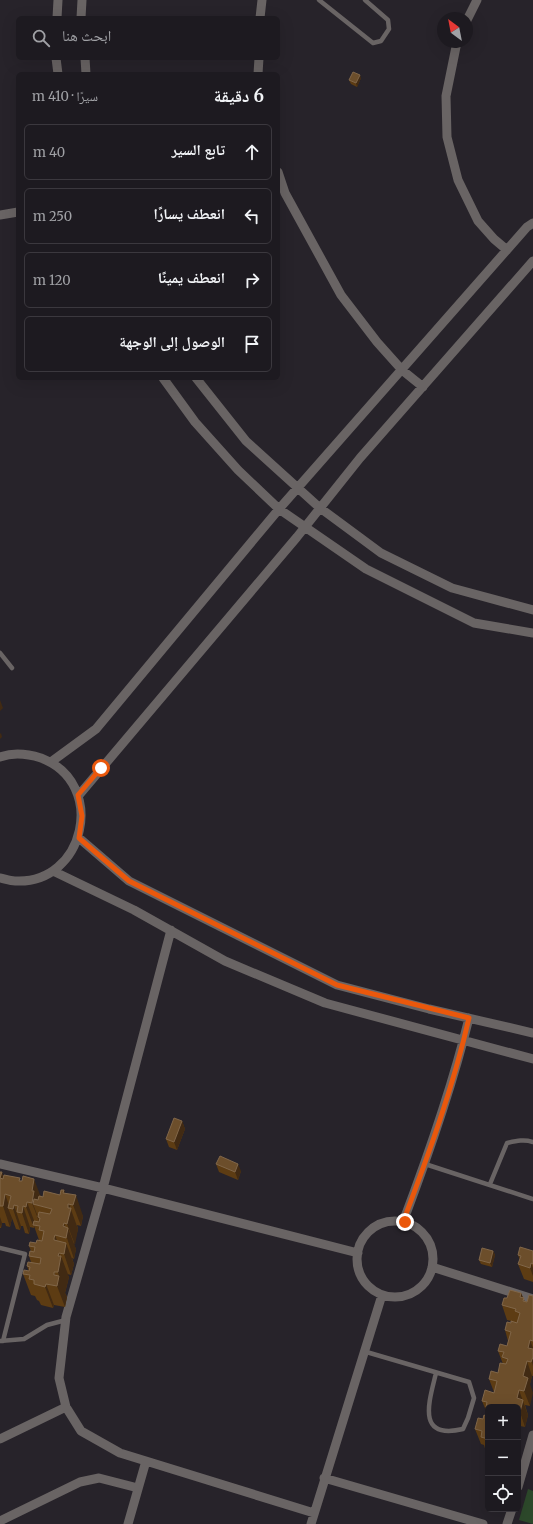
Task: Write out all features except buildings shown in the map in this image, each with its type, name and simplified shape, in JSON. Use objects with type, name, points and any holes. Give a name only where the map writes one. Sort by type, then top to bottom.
[{"type":"street","points":[[57,16],[58,0]]},
{"type":"street","points":[[81,16],[82,0]]},
{"type":"street","points":[[260,16],[262,0]]},
{"type":"street","points":[[471,12],[476,0]]},
{"type":"street","points":[[457,48],[446,96],[447,137],[458,180],[478,221],[494,239],[507,250]]},
{"type":"street","points":[[56,60],[58,72]]},
{"type":"street","points":[[84,60],[86,72]]},
{"type":"street","points":[[258,72],[259,60]]},
{"type":"street","points":[[280,177],[286,193],[341,295],[377,342],[402,370],[423,387]]},
{"type":"street","points":[[0,215],[16,212]]},
{"type":"street","points":[[50,762],[96,729],[279,509],[527,227],[533,223]]},
{"type":"street","points":[[78,795],[305,527],[360,458],[533,261]]},
{"type":"street","points":[[164,380],[195,422],[238,470],[279,509],[366,569],[474,623],[533,633]]},
{"type":"street","points":[[198,380],[246,441],[320,508],[381,553],[452,588],[533,610]]},
{"type":"street","points":[[0,757],[7,754],[29,754],[50,762],[67,776],[78,795],[82,816],[79,838],[69,857],[53,871],[35,879],[15,881],[0,878]]},
{"type":"street","points":[[79,838],[129,881],[337,985],[533,1033]]},
{"type":"street","points":[[53,871],[134,910],[225,961],[325,1003],[533,1059]]},
{"type":"street","points":[[171,930],[103,1188],[66,1320],[59,1378],[66,1407],[81,1431],[120,1453],[314,1513]]},
{"type":"street","points":[[403,1222],[425,1164],[464,1041],[469,1018]]},
{"type":"street","points":[[0,1164],[103,1188],[358,1253]]},
{"type":"street","points":[[392,1221],[403,1222],[417,1228],[426,1237],[432,1248],[433,1261],[431,1274],[424,1284],[415,1292],[404,1297],[391,1298],[369,1288],[362,1278],[358,1267],[358,1253],[361,1242],[374,1228],[392,1221]]},
{"type":"street","points":[[432,1267],[533,1299]]},
{"type":"street","points":[[311,1524],[363,1351],[382,1295]]},
{"type":"street","points":[[0,1439],[66,1407]]},
{"type":"street","points":[[521,1477],[533,1435]]},
{"type":"street","points":[[128,1524],[146,1461]]},
{"type":"street","points":[[0,1521],[80,1482],[99,1478],[138,1488]]},
{"type":"street","points":[[324,1478],[483,1524]]},
{"type":"street","points":[[507,1524],[511,1512]]},
{"type":"lane","points":[[319,0],[373,43],[381,41],[389,29],[388,20],[365,0]]},
{"type":"lane","points":[[0,653],[12,668]]},
{"type":"lane","points":[[490,1184],[507,1143],[517,1140],[533,1142]]},
{"type":"lane","points":[[425,1164],[533,1199]]},
{"type":"lane","points":[[0,1248],[25,1254],[1,1341],[24,1339],[47,1325],[66,1320]]},
{"type":"lane","points":[[363,1351],[469,1382],[474,1398],[463,1429],[452,1432],[438,1430],[432,1426],[428,1412],[429,1400],[436,1373]]},
{"type":"green space","points":[[528,1489],[533,1491],[533,1524],[519,1520]]},
{"type":"route","points":[[101,768],[78,795],[82,816],[79,838],[129,881],[337,985],[469,1018],[464,1041],[425,1164],[403,1222],[405,1222]]}]
